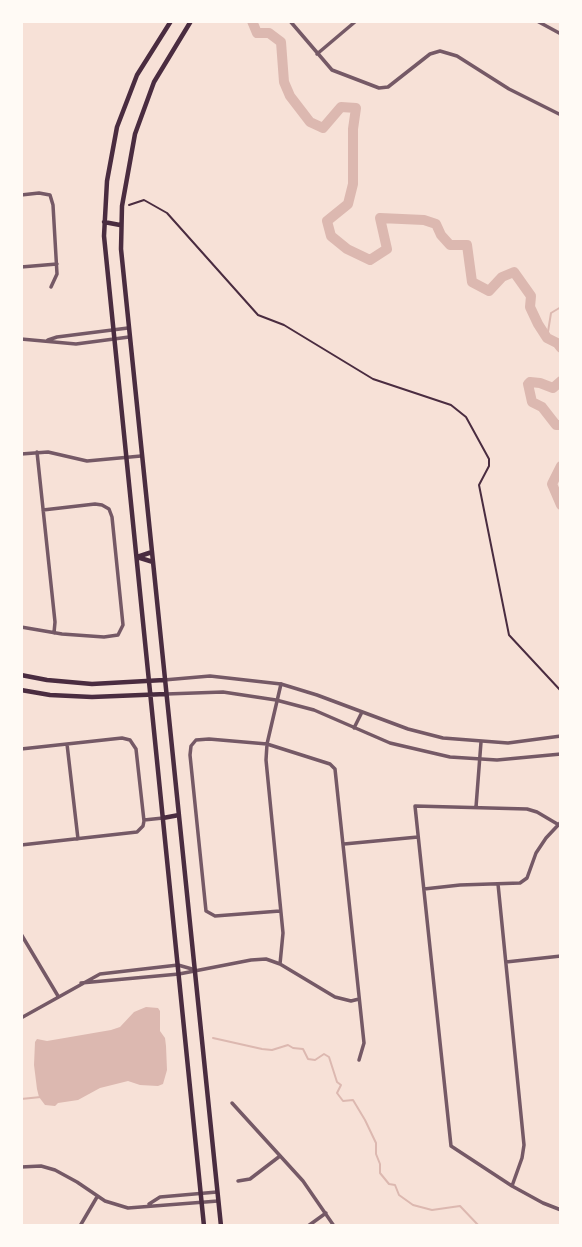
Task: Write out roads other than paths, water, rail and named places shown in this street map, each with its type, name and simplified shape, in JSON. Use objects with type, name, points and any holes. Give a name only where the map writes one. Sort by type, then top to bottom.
[{"type":"main road","points":[[171,21],[137,75],[120,118],[112,147],[104,222],[113,339],[204,1226]]},
{"type":"main road","points":[[189,23],[154,82],[138,123],[129,155],[121,225],[128,337],[221,1226]]},
{"type":"main road","points":[[104,222],[121,225]]},
{"type":"main road","points":[[136,557],[152,552]]},
{"type":"main road","points":[[136,557],[153,562]]},
{"type":"main road","points":[[21,675],[92,684],[164,680]]},
{"type":"main road","points":[[21,690],[72,697],[166,694]]},
{"type":"main road","points":[[163,818],[179,815]]},
{"type":"street","points":[[290,21],[317,54],[338,74],[386,88],[436,51],[457,56],[509,89],[561,114]]},
{"type":"street","points":[[317,54],[356,21]]},
{"type":"street","points":[[537,21],[561,34]]},
{"type":"street","points":[[21,195],[50,195],[57,264],[56,281],[51,288]]},
{"type":"street","points":[[21,267],[57,264]]},
{"type":"street","points":[[46,341],[57,337],[128,328]]},
{"type":"street","points":[[21,339],[76,344],[128,337]]},
{"type":"street","points":[[37,452],[54,633]]},
{"type":"street","points":[[21,454],[59,453],[75,460],[87,461],[141,456]]},
{"type":"street","points":[[21,626],[54,633],[104,637],[119,633],[123,621],[112,517],[106,507],[95,504],[43,510]]},
{"type":"street","points":[[164,680],[210,676],[281,684],[416,732],[443,738],[481,742],[525,742],[561,736]]},
{"type":"street","points":[[280,964],[283,944],[266,768],[267,744],[281,684]]},
{"type":"street","points":[[166,694],[223,692],[276,700],[314,710],[390,743],[435,754],[480,760],[519,760],[561,754]]},
{"type":"street","points":[[354,728],[362,712]]},
{"type":"street","points":[[21,749],[122,738],[134,743],[144,821],[137,832],[21,845]]},
{"type":"street","points":[[280,911],[208,915],[190,755],[193,742],[209,739],[267,744],[330,764],[335,769],[365,1047],[359,1060]]},
{"type":"street","points":[[476,807],[481,742]]},
{"type":"street","points":[[67,744],[78,839]]},
{"type":"street","points":[[424,889],[520,883],[527,878],[545,838],[560,824],[527,809],[415,806],[451,1146],[512,1186],[561,1210]]},
{"type":"street","points":[[144,821],[163,818]]},
{"type":"street","points":[[344,844],[418,837]]},
{"type":"street","points":[[498,884],[524,1145],[512,1186]]},
{"type":"street","points":[[21,934],[58,996]]},
{"type":"street","points":[[506,962],[561,956]]},
{"type":"street","points":[[81,983],[178,974],[259,959],[280,964],[335,997],[351,1001],[359,999]]},
{"type":"street","points":[[21,1018],[100,974],[178,965],[194,970]]},
{"type":"street","points":[[232,1103],[303,1181],[334,1226]]},
{"type":"street","points":[[238,1181],[250,1179],[280,1156]]},
{"type":"street","points":[[21,1167],[41,1166],[55,1170],[97,1197],[113,1205],[128,1208],[218,1201]]},
{"type":"street","points":[[148,1206],[160,1197],[217,1192]]},
{"type":"street","points":[[80,1226],[97,1197]]},
{"type":"street","points":[[308,1226],[326,1213]]},
{"type":"waterway","points":[[252,21],[257,33],[269,33],[281,42],[284,82],[290,96],[310,122],[323,128],[341,107],[356,108],[353,129],[353,184],[348,204],[327,221],[331,236],[347,249],[370,260],[387,249],[380,218],[424,220],[436,224],[450,245],[467,245],[472,282],[489,291],[502,277],[514,272],[531,296],[530,307],[538,324],[547,338],[561,348]]},
{"type":"waterway","points":[[547,338],[551,313],[561,307]]},
{"type":"waterway","points":[[561,381],[553,388],[540,383],[528,384],[532,402],[542,407],[556,425],[561,425]]},
{"type":"waterway","points":[[561,466],[552,484],[561,505]]},
{"type":"waterway","points":[[213,1038],[272,1050],[288,1045],[303,1049],[308,1059],[315,1060],[324,1054],[329,1057],[337,1082],[341,1085],[337,1093],[343,1101],[353,1100],[365,1120],[376,1143],[380,1173],[389,1184],[395,1185],[399,1195],[413,1205],[432,1210],[460,1206],[479,1226]]},
{"type":"waterway","points":[[21,1099],[41,1097]]}]
